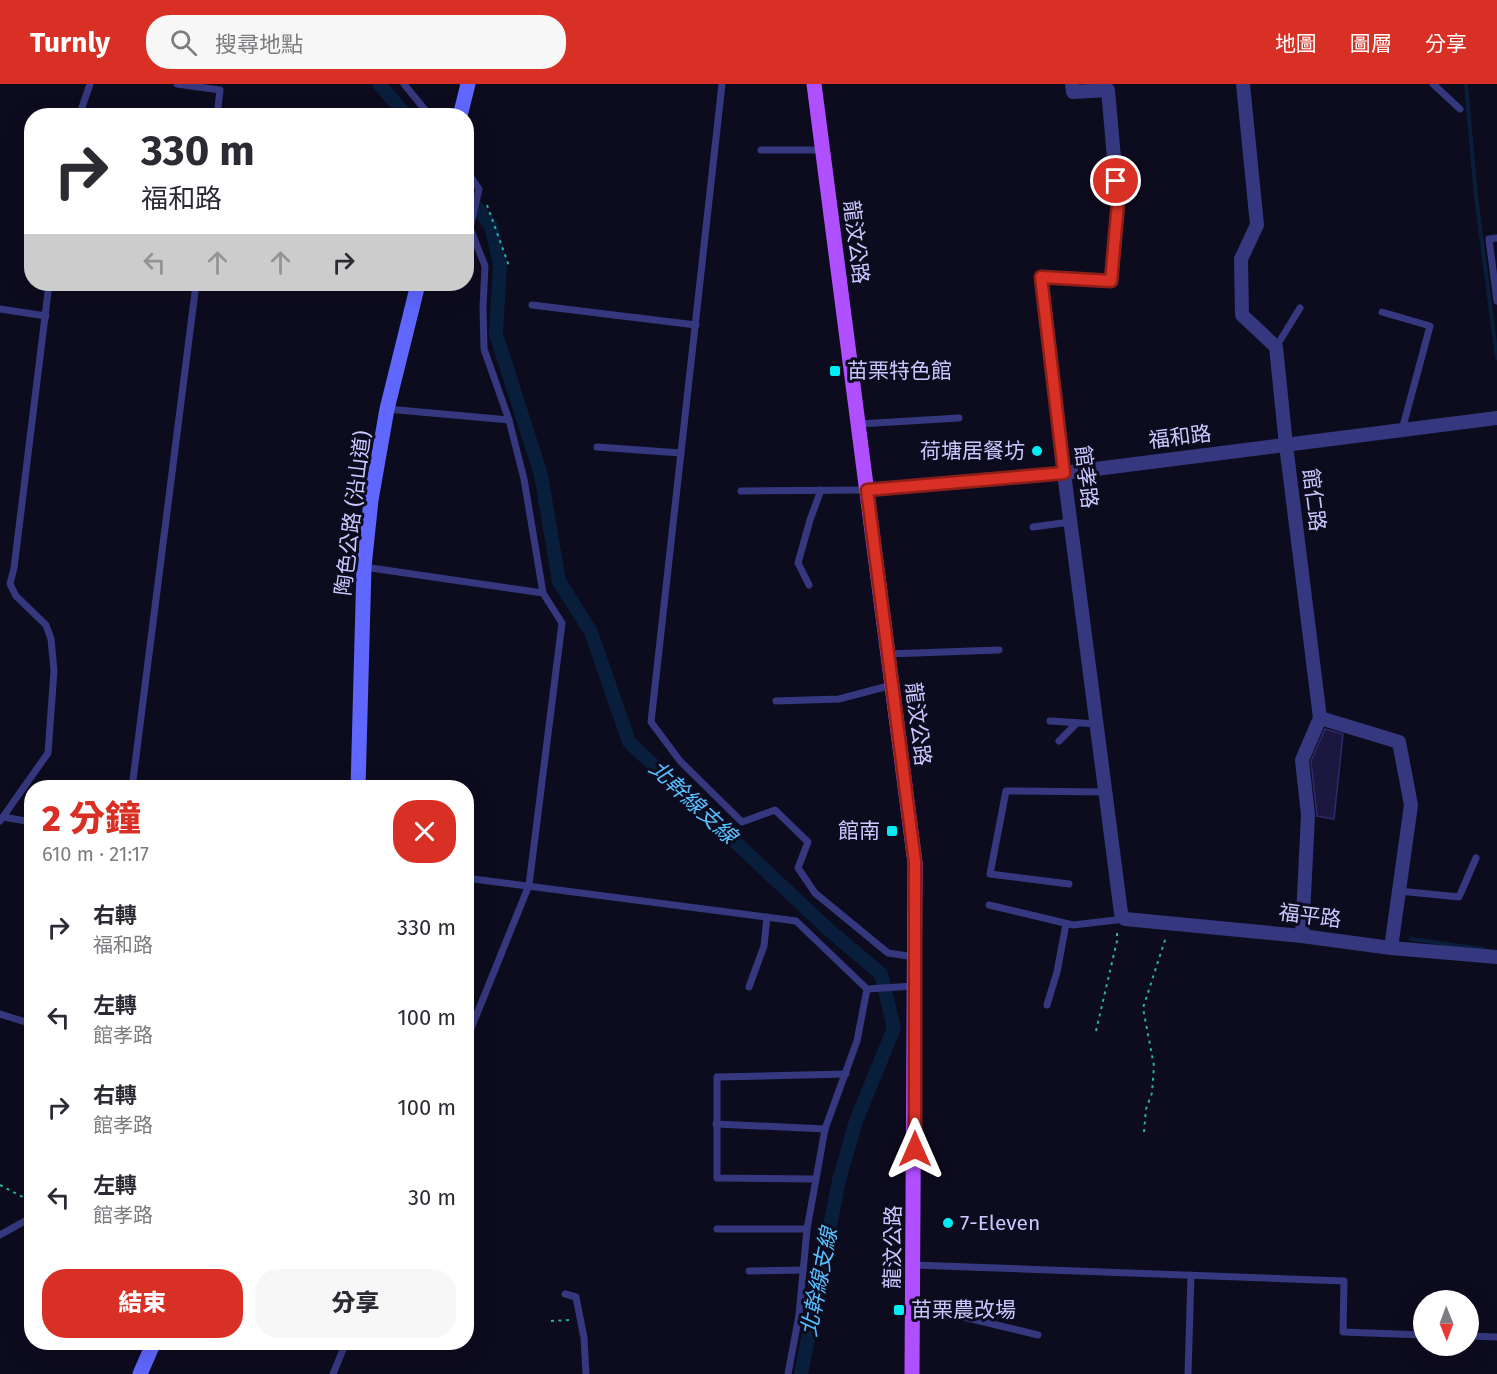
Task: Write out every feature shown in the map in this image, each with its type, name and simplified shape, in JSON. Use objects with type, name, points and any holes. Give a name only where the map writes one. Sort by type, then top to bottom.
[{"type":"main road","points":[[462,108],[468,84]]},
{"type":"main road","name":"龍汶公路","points":[[814,84],[915,862],[912,1374]]},
{"type":"main road","name":"陶色公路 (沿山道)","points":[[358,780],[363,567],[371,500],[387,409],[416,291]]},
{"type":"main road","points":[[140,1374],[150,1350]]},
{"type":"street","name":"館孝路","points":[[1072,84],[1073,92],[1108,90],[1118,203],[1111,281],[1041,277],[1121,917]]},
{"type":"street","points":[[1243,84],[1257,225],[1241,259],[1242,315],[1276,347]]},
{"type":"street","name":"館仁路","points":[[1276,347],[1320,718]]},
{"type":"street","name":"福和路","points":[[867,490],[1064,473],[1497,418]]},
{"type":"street","points":[[1302,936],[1308,815],[1302,760],[1320,718],[1399,742],[1411,805],[1391,948]]},
{"type":"street","name":"福平路","points":[[1121,917],[1391,948],[1497,957]]},
{"type":"lane","points":[[82,108],[90,84]]},
{"type":"lane","points":[[177,84],[220,90],[218,108]]},
{"type":"lane","points":[[404,84],[424,108]]},
{"type":"lane","points":[[722,84],[651,722],[680,761],[742,822],[775,810],[808,842],[798,868],[815,893],[888,953],[915,957]]},
{"type":"lane","points":[[1433,84],[1460,109]]},
{"type":"lane","points":[[761,150],[823,150]]},
{"type":"lane","points":[[474,183],[479,191],[474,210]]},
{"type":"lane","points":[[474,238],[485,266],[484,349],[509,420],[525,479],[543,593],[562,623],[529,885],[474,1021]]},
{"type":"lane","points":[[1497,238],[1489,239],[1497,302]]},
{"type":"lane","points":[[29,780],[48,753],[54,671],[51,639],[46,625],[16,596],[10,584],[14,568],[49,291]]},
{"type":"lane","points":[[133,780],[195,291]]},
{"type":"lane","points":[[532,305],[696,325]]},
{"type":"lane","points":[[1276,347],[1300,308]]},
{"type":"lane","points":[[0,309],[46,316]]},
{"type":"lane","points":[[1382,312],[1430,326],[1402,430]]},
{"type":"lane","points":[[387,409],[509,420]]},
{"type":"lane","points":[[859,424],[959,418]]},
{"type":"lane","points":[[597,447],[681,453]]},
{"type":"lane","points":[[809,585],[798,563],[821,490]]},
{"type":"lane","points":[[741,491],[867,490]]},
{"type":"lane","points":[[1033,526],[1070,522]]},
{"type":"lane","points":[[363,567],[543,593]]},
{"type":"lane","points":[[888,654],[999,650]]},
{"type":"lane","points":[[776,701],[839,699],[892,685]]},
{"type":"lane","points":[[1050,721],[1097,724]]},
{"type":"lane","points":[[1059,741],[1077,723]]},
{"type":"lane","points":[[24,787],[2,819],[24,821]]},
{"type":"lane","points":[[1069,884],[990,874],[1006,791],[1106,792]]},
{"type":"lane","points":[[1399,891],[1459,897],[1476,858]]},
{"type":"lane","points":[[474,879],[796,921],[867,989],[915,985]]},
{"type":"lane","points":[[989,905],[1073,925],[1121,917]]},
{"type":"lane","points":[[749,987],[764,946],[767,917]]},
{"type":"lane","points":[[1047,1005],[1057,972],[1066,924]]},
{"type":"lane","points":[[788,1374],[799,1315],[807,1228],[825,1129],[857,1041],[867,989]]},
{"type":"lane","points":[[0,1014],[24,1022]]},
{"type":"lane","points":[[816,1179],[717,1178],[717,1077],[846,1074]]},
{"type":"lane","points":[[716,1124],[825,1129]]},
{"type":"lane","points":[[0,1235],[24,1222]]},
{"type":"lane","points":[[717,1229],[807,1228]]},
{"type":"lane","points":[[914,1265],[1344,1281],[1343,1332],[1413,1335]]},
{"type":"lane","points":[[749,1271],[803,1270]]},
{"type":"lane","points":[[1188,1374],[1191,1275]]},
{"type":"lane","points":[[565,1294],[576,1297],[584,1338],[586,1374]]},
{"type":"lane","points":[[913,1305],[1038,1335]]},
{"type":"lane","points":[[1479,1336],[1497,1337]]},
{"type":"lane","points":[[333,1374],[343,1350]]},
{"type":"path","points":[[479,191],[493,217],[509,266]]},
{"type":"path","points":[[1096,1031],[1121,917]]},
{"type":"path","points":[[1144,1132],[1146,1109],[1152,1093],[1154,1066],[1143,1008],[1170,923]]},
{"type":"path","points":[[0,1185],[24,1198]]},
{"type":"path","points":[[551,1322],[580,1320]]},
{"type":"building","points":[[1325,729],[1343,734],[1334,819],[1317,816],[1311,761]]},
{"type":"waterway","name":"北幹線支線","points":[[379,84],[400,108]]},
{"type":"waterway","points":[[1466,84],[1476,196],[1497,358]]},
{"type":"waterway","name":"北幹線支線","points":[[474,204],[491,226],[500,264],[496,334],[541,475],[559,581],[591,632],[629,742],[829,930],[881,974],[894,1028],[856,1121],[839,1180],[801,1374]]},
{"type":"waterway","points":[[1411,939],[1484,949]]},
{"type":"place","name":"苗栗特色館","points":[[835,371]]},
{"type":"place","name":"荷塘居餐坊","points":[[1037,451]]},
{"type":"place","name":"館南","points":[[892,831]]},
{"type":"place","name":"7-Eleven","points":[[948,1223]]},
{"type":"place","name":"苗栗農改場","points":[[899,1310]]},
{"type":"route","points":[[915,1149],[915,862],[867,490],[1064,473],[1041,277],[1111,281],[1118,203],[1116,181]]}]
